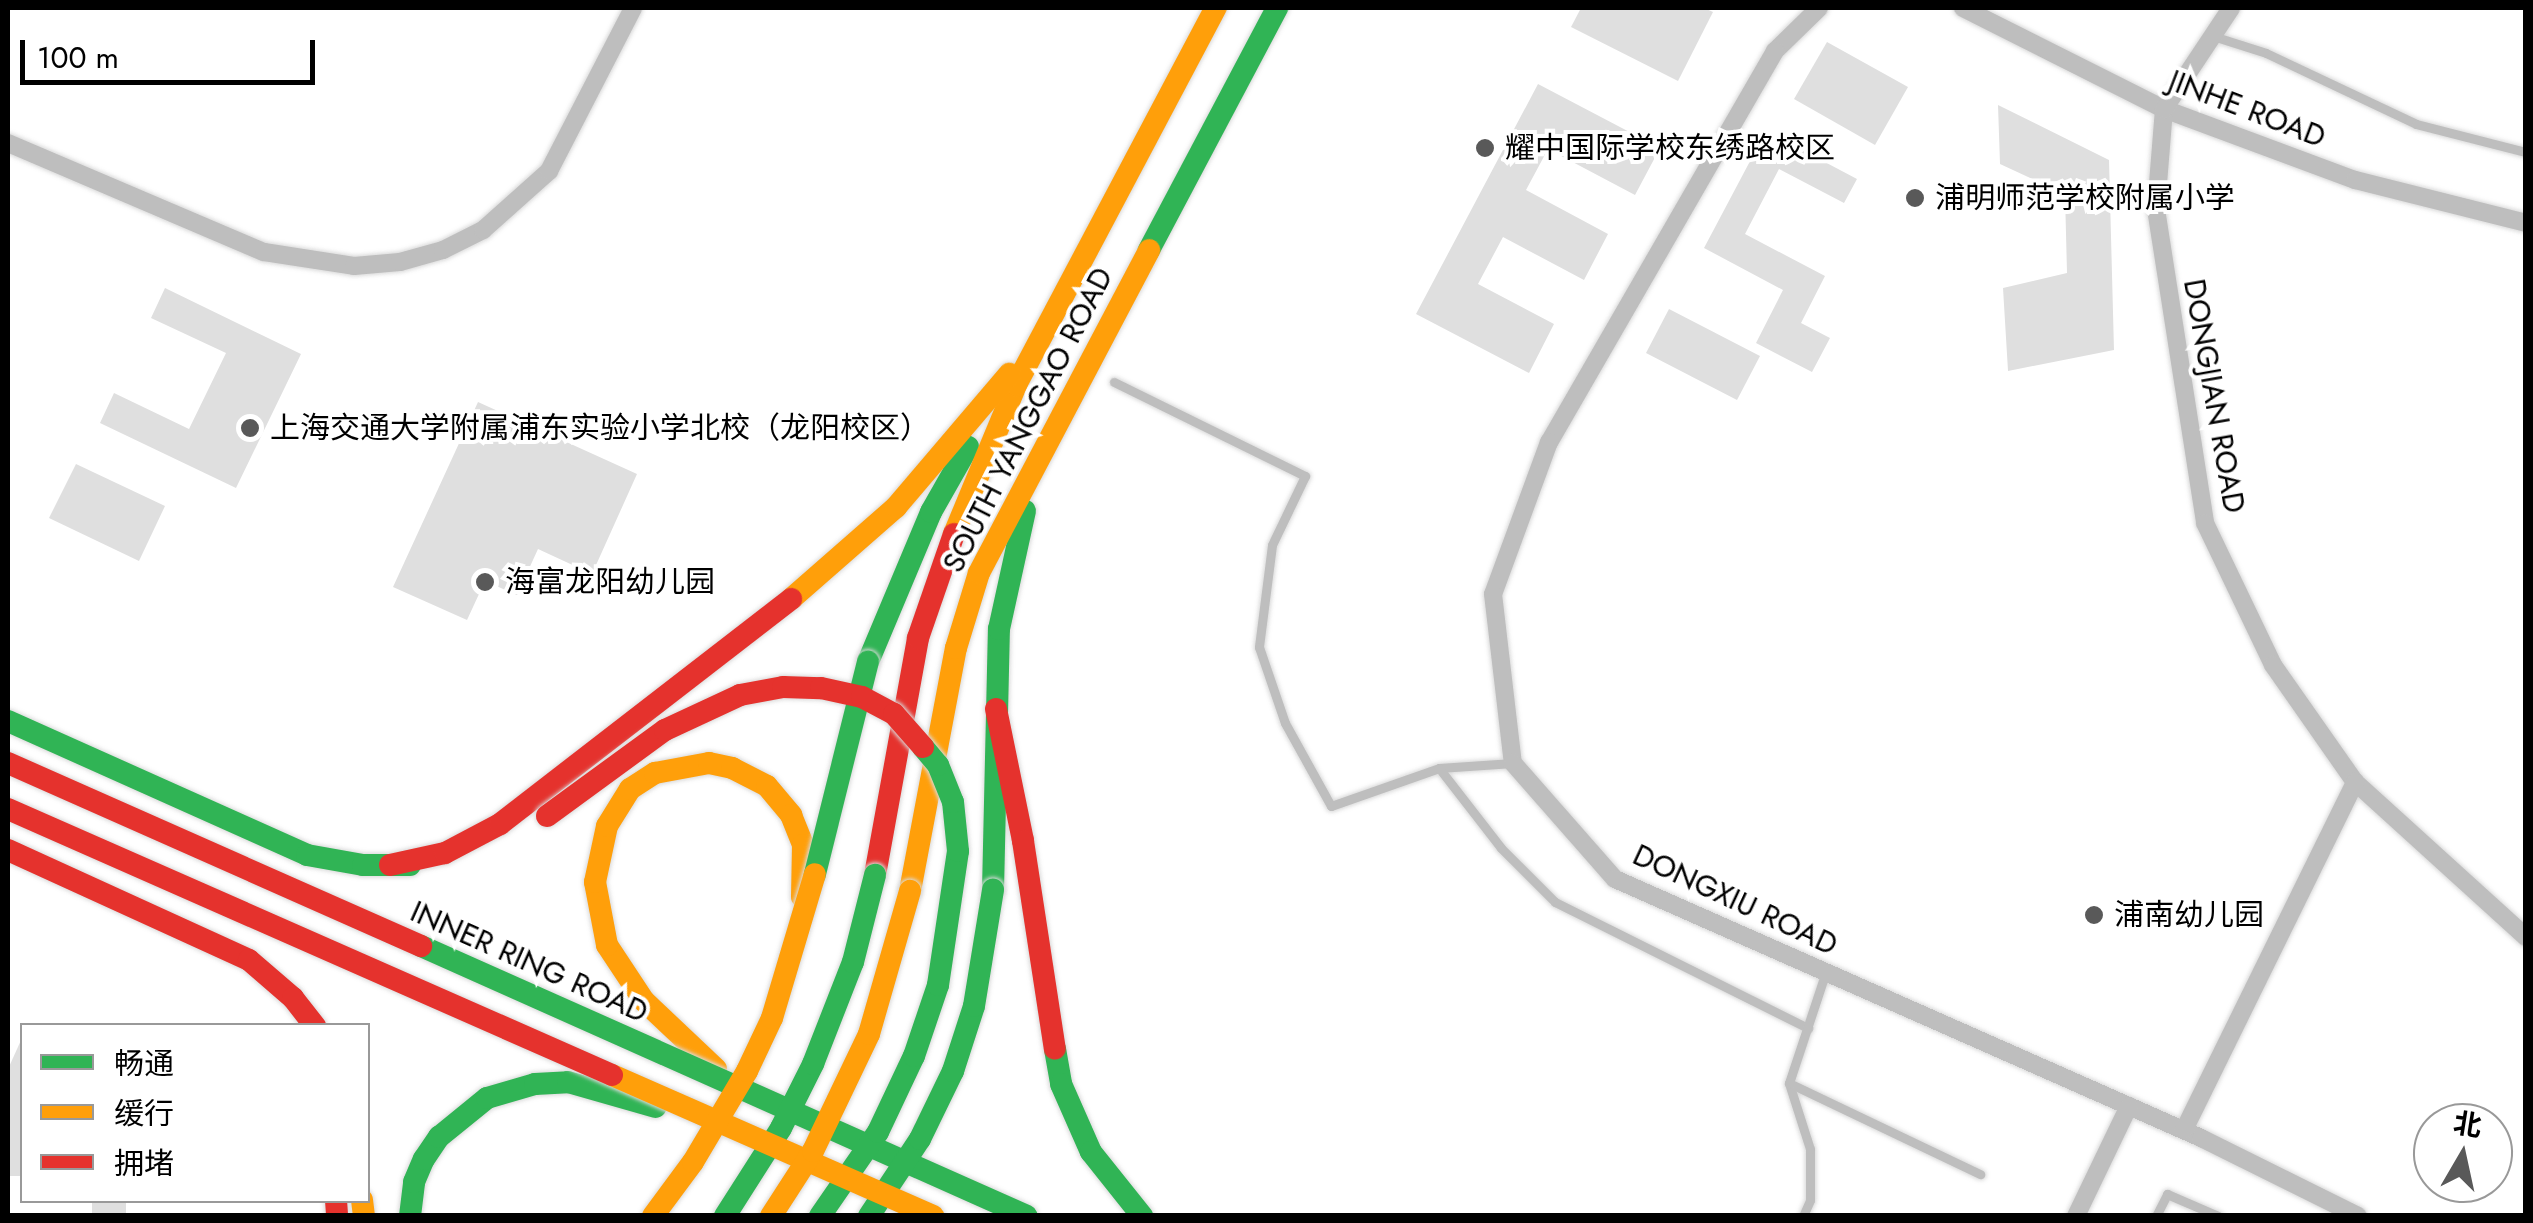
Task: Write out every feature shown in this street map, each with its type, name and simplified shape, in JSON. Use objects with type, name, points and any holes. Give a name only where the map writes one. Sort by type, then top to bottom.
[{"type":"highway","name":"SOUTH YANGGAO ROAD","points":[[724,1216],[781,1128],[813,1064],[852,962],[875,874],[915,654],[938,576],[986,454],[1050,317],[1216,8]]},
{"type":"highway","name":"SOUTH YANGGAO ROAD","points":[[771,1216],[813,1150],[868,1034],[910,892],[956,648],[980,574],[1276,8]]},
{"type":"highway","points":[[8,722],[308,855],[363,865],[390,865],[453,862],[486,851],[719,655],[815,581],[896,508],[1002,384],[1050,317]]},
{"type":"highway","points":[[654,1216],[693,1162],[747,1072],[772,1018],[795,951],[868,662],[931,512],[1050,317]]},
{"type":"highway","points":[[869,1216],[920,1139],[953,1071],[974,1006],[993,890],[996,709],[1006,580],[1050,437]]},
{"type":"highway","points":[[541,807],[665,730],[740,696],[783,687],[821,688],[862,697],[894,714],[938,765],[952,802],[958,852],[938,985],[914,1056],[878,1132],[820,1216]]},
{"type":"highway","points":[[996,709],[1023,841],[1062,1084],[1092,1152],[1142,1216]]},
{"type":"highway","points":[[716,1069],[644,1001],[607,945],[597,911],[600,850],[619,803],[655,773],[680,765],[708,763],[732,768],[767,786],[791,815],[804,845],[804,883],[795,951]]},
{"type":"highway","name":"INNER RING ROAD","points":[[8,764],[1027,1216]]},
{"type":"highway","points":[[8,809],[933,1216]]},
{"type":"highway","points":[[8,850],[248,960],[293,998],[313,1023]]},
{"type":"highway","points":[[410,1216],[414,1182],[424,1159],[439,1137],[487,1098],[535,1084],[568,1082],[660,1108]]},
{"type":"street","points":[[8,143],[264,252],[340,265],[400,262],[444,250],[482,230],[519,202],[549,171],[633,8]]},
{"type":"street","points":[[1513,763],[1493,594],[1549,442],[1775,51],[1819,8]]},
{"type":"street","name":"JINHE ROAD","points":[[1963,8],[2164,109],[2355,180],[2526,223]]},
{"type":"street","points":[[2164,109],[2216,37],[2231,8]]},
{"type":"street","name":"DONGJIAN ROAD","points":[[2164,109],[2156,209],[2173,341],[2205,523],[2273,665],[2355,782],[2526,937]]},
{"type":"street","name":"DONGXIU ROAD","points":[[1513,763],[1615,879],[2184,1130],[2334,1210],[2358,1216]]},
{"type":"street","points":[[2184,1130],[2355,782]]},
{"type":"street","points":[[2076,1216],[2129,1106]]},
{"type":"lane","points":[[2216,37],[2266,53],[2416,124],[2526,152]]},
{"type":"lane","points":[[1114,382],[1305,476],[1272,545],[1259,647],[1285,723],[1331,806],[1440,768],[1513,763]]},
{"type":"lane","points":[[1440,768],[1501,848],[1555,902],[1808,1028]]},
{"type":"lane","points":[[1803,1216],[1810,1200],[1810,1149],[1790,1084],[1826,972]]},
{"type":"lane","points":[[1790,1084],[1980,1174]]},
{"type":"lane","points":[[2156,1216],[2167,1194],[2218,1216]]},
{"type":"building","points":[[1581,8],[1704,8],[1713,12],[1678,81],[1571,27]]},
{"type":"building","points":[[1827,42],[1908,87],[1875,145],[1794,99]]},
{"type":"building","points":[[1538,84],[1660,148],[1635,195],[1548,149],[1526,190],[1608,234],[1584,280],[1503,237],[1478,284],[1554,324],[1529,373],[1416,314]]},
{"type":"building","points":[[1998,105],[2109,160],[2114,350],[2008,371],[2003,288],[2067,273],[2065,194],[2000,164]]},
{"type":"building","points":[[1766,131],[1857,179],[1844,203],[1779,169],[1745,234],[1825,276],[1801,323],[1830,338],[1812,372],[1756,343],[1783,290],[1704,248]]},
{"type":"building","points":[[165,288],[301,354],[236,488],[100,423],[114,393],[189,429],[226,353],[151,318]]},
{"type":"building","points":[[1669,309],[1760,356],[1737,400],[1646,353]]},
{"type":"building","points":[[478,402],[637,474],[592,574],[538,549],[517,595],[485,581],[467,620],[393,587]]},
{"type":"building","points":[[76,464],[165,506],[139,561],[49,518]]},
{"type":"building","points":[[20,1042],[20,1176],[8,1176],[8,1069]]},
{"type":"building","points":[[92,1203],[126,1203],[126,1216],[92,1216]]},
{"type":"traffic: fast","points":[[1149,250],[1277,8]]},
{"type":"traffic: fast","points":[[868,662],[931,512],[968,447]]},
{"type":"traffic: fast","points":[[993,890],[999,629],[1025,511]]},
{"type":"traffic: fast","points":[[815,874],[868,662]]},
{"type":"traffic: fast","points":[[8,721],[307,855],[363,865],[410,865]]},
{"type":"traffic: fast","points":[[820,1216],[878,1132],[914,1056],[938,985],[958,851],[953,802],[938,765],[923,747]]},
{"type":"traffic: fast","points":[[725,1216],[781,1128],[813,1064],[853,962],[875,875]]},
{"type":"traffic: fast","points":[[869,1216],[920,1139],[953,1071],[974,1006],[993,890]]},
{"type":"traffic: fast","points":[[421,946],[1027,1216]]},
{"type":"traffic: fast","points":[[1055,1049],[1061,1084],[1091,1152],[1142,1216]]},
{"type":"traffic: fast","points":[[410,1216],[414,1182],[424,1159],[439,1137],[487,1098],[535,1084],[568,1082],[656,1107]]},
{"type":"traffic: slow","points":[[954,534],[1016,385],[1216,8]]},
{"type":"traffic: slow","points":[[910,891],[956,648],[979,573],[1149,250]]},
{"type":"traffic: slow","points":[[791,599],[896,507],[1009,374]]},
{"type":"traffic: slow","points":[[716,1069],[644,1001],[607,945],[595,882],[607,826],[630,789],[655,773],[709,763],[732,768],[767,786],[791,815],[803,845],[802,897]]},
{"type":"traffic: slow","points":[[653,1216],[693,1162],[747,1071],[772,1018],[815,874]]},
{"type":"traffic: slow","points":[[771,1216],[813,1151],[869,1034],[910,891]]},
{"type":"traffic: slow","points":[[612,1075],[933,1216]]},
{"type":"traffic: slow","points":[[362,1203],[364,1216]]},
{"type":"traffic: jam","points":[[875,875],[918,638],[954,534]]},
{"type":"traffic: jam","points":[[390,865],[445,853],[500,824],[791,599]]},
{"type":"traffic: jam","points":[[547,816],[665,730],[740,695],[783,687],[821,688],[862,697],[894,714],[923,747]]},
{"type":"traffic: jam","points":[[996,709],[1023,841],[1055,1049]]},
{"type":"traffic: jam","points":[[8,763],[421,946]]},
{"type":"traffic: jam","points":[[8,809],[612,1075]]},
{"type":"traffic: jam","points":[[8,850],[249,960],[293,998],[313,1023]]},
{"type":"traffic: jam","points":[[336,1203],[337,1216]]},
{"type":"place","name":"耀中国际学校东绣路校区","points":[[1485,148]]},
{"type":"place","name":"浦明师范学校附属小学","points":[[1915,198]]},
{"type":"place","name":"上海交通大学附属浦东实验小学北校（龙阳校区）","points":[[250,428]]},
{"type":"place","name":"海富龙阳幼儿园","points":[[485,582]]},
{"type":"place","name":"浦南幼儿园","points":[[2094,915]]}]
